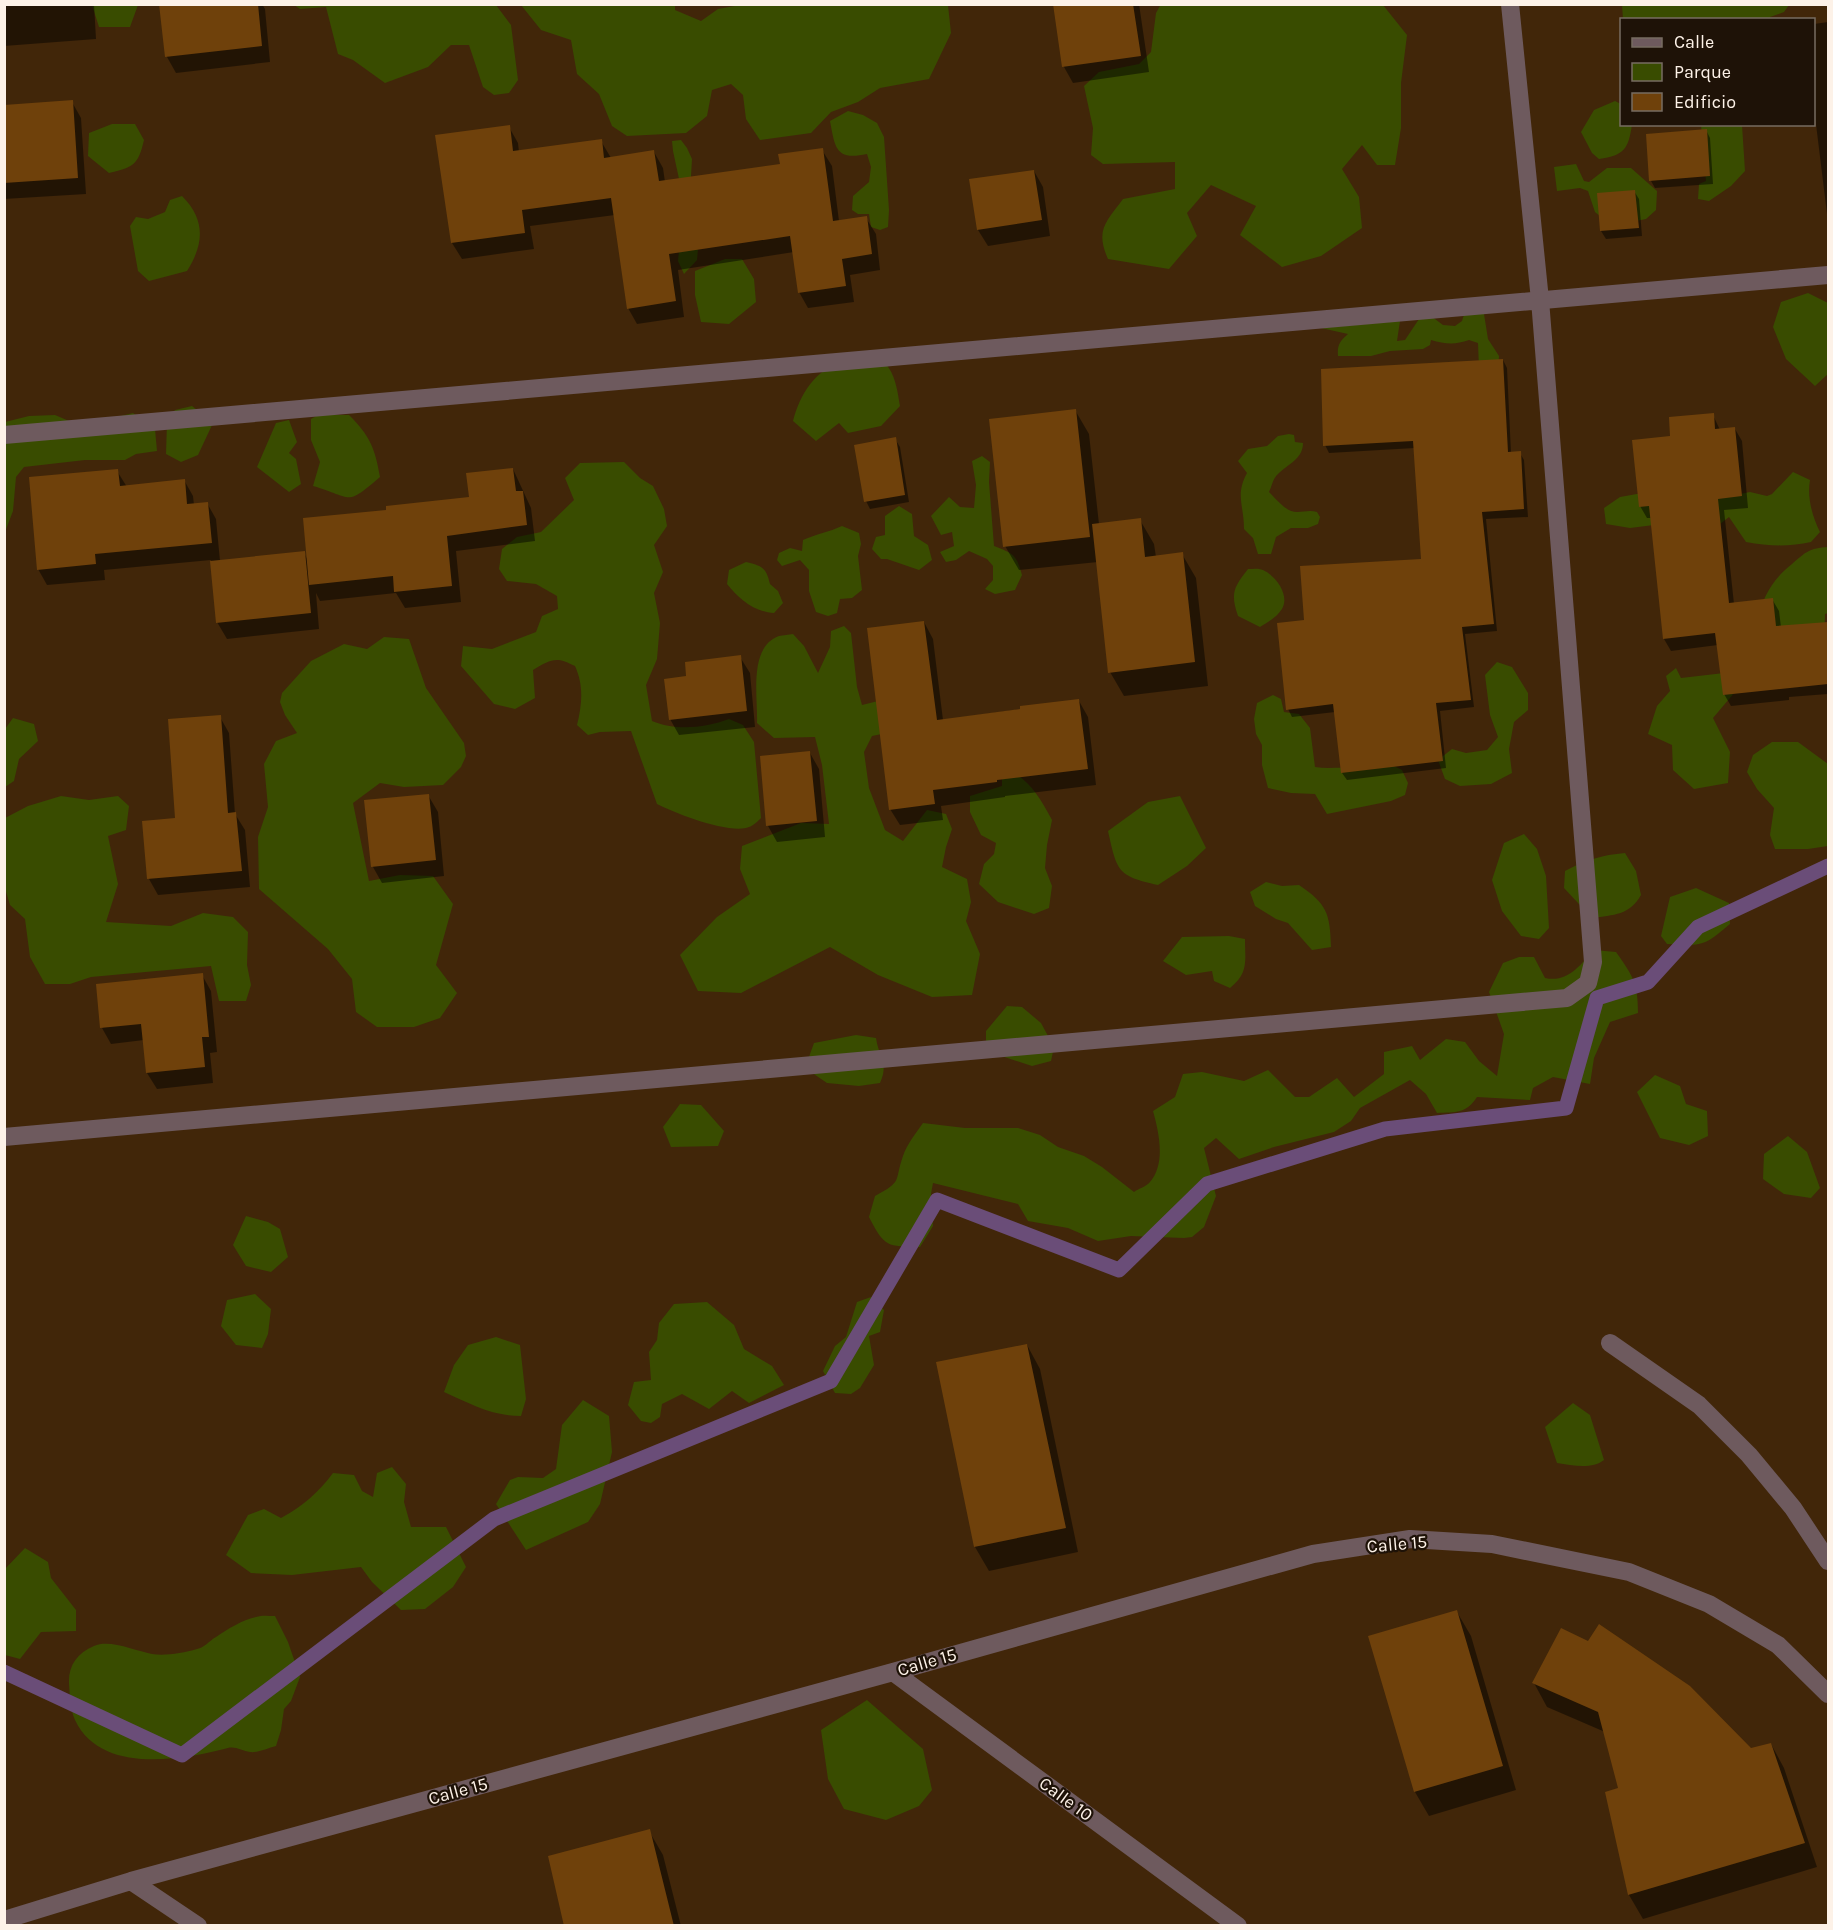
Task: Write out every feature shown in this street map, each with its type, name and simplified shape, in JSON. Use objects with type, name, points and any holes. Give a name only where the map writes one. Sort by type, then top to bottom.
[{"type":"street","points":[[5,1131],[1567,998],[1588,983],[1593,962],[1540,300],[1510,4]]},
{"type":"street","points":[[4,435],[1828,274]]},
{"type":"street","points":[[1610,1343],[1699,1405],[1757,1464],[1793,1508],[1828,1561]]},
{"type":"street","name":"Calle 15","points":[[4,1920],[131,1881],[1313,1554],[1410,1539],[1492,1544],[1629,1572],[1709,1604],[1778,1645],[1828,1694]]},
{"type":"street","name":"Calle 10","points":[[893,1672],[1238,1926]]},
{"type":"street","points":[[131,1881],[198,1926]]},
{"type":"green space","points":[[92,4],[138,5],[130,27],[99,27]]},
{"type":"green space","points":[[1161,4],[1383,5],[1407,35],[1401,83],[1401,128],[1395,165],[1377,165],[1362,145],[1342,169],[1359,197],[1362,228],[1321,256],[1282,267],[1240,235],[1256,206],[1211,185],[1187,213],[1197,236],[1169,269],[1108,259],[1102,241],[1107,220],[1123,199],[1175,189],[1175,162],[1103,164],[1091,155],[1093,128],[1084,86],[1099,72],[1139,64],[1151,52],[1156,13]]},
{"type":"green space","points":[[1622,4],[1789,5],[1784,12],[1770,18],[1623,18]]},
{"type":"green space","points":[[294,5],[496,5],[511,25],[518,80],[509,93],[494,95],[483,87],[469,45],[451,45],[428,67],[385,83],[353,60],[338,54],[326,7],[300,9]]},
{"type":"green space","points":[[521,5],[675,5],[675,10],[701,21],[718,9],[740,5],[948,5],[951,33],[929,79],[880,88],[858,102],[831,112],[811,133],[760,140],[746,119],[743,95],[731,84],[712,90],[707,116],[686,133],[627,136],[612,126],[599,94],[577,74],[571,40],[541,30]]},
{"type":"green space","points":[[1615,101],[1620,104],[1620,126],[1632,126],[1627,145],[1620,153],[1599,159],[1592,153],[1581,132],[1594,110]]},
{"type":"green space","points":[[848,111],[863,115],[877,123],[884,137],[889,210],[888,227],[880,230],[871,227],[869,214],[858,214],[852,210],[853,196],[869,182],[871,167],[867,154],[848,155],[838,150],[835,145],[830,121]]},
{"type":"green space","points":[[112,124],[135,124],[144,140],[137,160],[133,164],[109,173],[88,156],[89,133]]},
{"type":"green space","points":[[1701,126],[1742,126],[1745,171],[1731,186],[1709,201],[1698,199],[1699,184],[1706,181]]},
{"type":"green space","points":[[681,140],[692,159],[691,176],[700,227],[697,260],[684,274],[678,261],[684,202],[672,141]]},
{"type":"green space","points":[[1576,164],[1584,181],[1589,182],[1607,168],[1631,168],[1657,191],[1656,210],[1646,219],[1626,223],[1607,222],[1595,212],[1588,191],[1580,188],[1557,191],[1554,167]]},
{"type":"green space","points":[[182,196],[190,205],[199,223],[197,251],[187,271],[149,281],[138,271],[130,226],[136,217],[148,219],[165,212],[170,200]]},
{"type":"green space","points":[[725,259],[742,259],[754,279],[756,302],[729,324],[701,322],[695,295],[695,271]]},
{"type":"green space","points":[[1808,293],[1828,303],[1828,374],[1815,386],[1786,359],[1773,327],[1781,302]]},
{"type":"green space","points":[[1465,311],[1484,314],[1488,339],[1499,356],[1498,373],[1479,368],[1478,343],[1469,340],[1450,343],[1431,340],[1430,345],[1423,349],[1390,351],[1371,356],[1338,356],[1340,344],[1348,334],[1321,328],[1400,321],[1397,341],[1405,340],[1421,316],[1431,316],[1443,325],[1455,326],[1462,321]]},
{"type":"green space","points":[[881,359],[892,374],[900,406],[881,426],[848,433],[839,423],[816,441],[793,421],[810,384],[824,370],[847,360]]},
{"type":"green space","points":[[192,406],[213,423],[198,455],[181,462],[166,454],[167,422],[175,410]]},
{"type":"green space","points":[[325,411],[334,415],[349,415],[367,436],[374,450],[380,477],[354,496],[343,496],[313,486],[320,462],[311,440],[311,419]]},
{"type":"green space","points":[[133,413],[155,429],[157,451],[136,454],[125,460],[85,460],[24,467],[16,477],[13,511],[5,532],[5,422],[29,416],[55,415],[81,426]]},
{"type":"green space","points":[[289,420],[297,442],[289,453],[296,459],[301,484],[289,492],[257,467],[276,423]]},
{"type":"green space","points":[[1294,435],[1295,442],[1303,443],[1302,449],[1298,457],[1276,476],[1269,492],[1289,510],[1317,512],[1320,517],[1318,524],[1308,528],[1291,528],[1276,537],[1271,554],[1258,554],[1253,538],[1244,529],[1241,488],[1247,473],[1238,461],[1248,449],[1267,446],[1278,436]]},
{"type":"green space","points":[[982,456],[990,462],[989,482],[994,546],[1013,556],[1022,575],[1015,590],[995,594],[985,589],[993,580],[993,566],[987,559],[969,551],[956,560],[946,562],[940,552],[954,546],[952,532],[941,535],[931,516],[949,497],[960,507],[974,508],[976,485],[972,461]]},
{"type":"green space","points":[[624,462],[640,478],[653,486],[664,509],[667,526],[654,545],[663,572],[654,593],[660,623],[657,659],[646,685],[652,721],[671,726],[690,727],[710,725],[729,719],[743,725],[754,742],[761,818],[749,827],[741,829],[716,826],[657,804],[631,731],[600,732],[588,735],[577,725],[581,695],[580,681],[575,666],[554,660],[533,670],[535,698],[515,709],[494,704],[461,666],[463,646],[492,649],[536,632],[542,616],[558,609],[557,596],[536,584],[507,581],[499,569],[502,549],[517,537],[541,532],[574,500],[565,478],[580,463]]},
{"type":"green space","points":[[1793,472],[1810,480],[1811,506],[1820,532],[1811,542],[1778,545],[1746,542],[1729,517],[1711,531],[1662,524],[1630,528],[1606,524],[1604,508],[1620,497],[1659,490],[1735,495],[1750,492],[1767,496],[1772,494]]},
{"type":"green space","points":[[899,506],[912,514],[914,536],[928,545],[932,560],[919,570],[881,559],[872,549],[876,537],[885,535],[885,516]]},
{"type":"green space","points":[[842,526],[859,533],[861,544],[858,556],[862,590],[852,598],[840,599],[837,613],[828,616],[816,612],[809,591],[809,570],[800,560],[782,566],[777,560],[779,553],[790,548],[802,551],[803,540]]},
{"type":"green space","points":[[1828,547],[1828,613],[1825,614],[1824,645],[1735,692],[1713,718],[1730,752],[1728,783],[1694,789],[1673,770],[1672,745],[1648,734],[1657,706],[1670,691],[1666,676],[1676,668],[1681,678],[1750,670],[1760,612],[1771,587],[1780,575],[1805,554],[1816,548]]},
{"type":"green space","points":[[746,562],[762,568],[770,584],[778,591],[783,603],[774,613],[748,604],[727,584],[729,570]]},
{"type":"green space","points":[[1248,569],[1259,569],[1268,573],[1277,581],[1283,592],[1282,609],[1272,620],[1260,627],[1238,616],[1234,601],[1239,581]]},
{"type":"green space","points":[[844,626],[851,633],[857,687],[862,705],[890,698],[906,729],[872,736],[864,752],[869,788],[885,830],[903,841],[927,810],[946,814],[952,829],[942,867],[967,879],[971,902],[966,921],[980,954],[972,995],[932,997],[878,975],[830,947],[741,993],[698,991],[680,955],[717,917],[750,894],[740,869],[742,846],[801,823],[829,824],[822,765],[815,737],[774,738],[757,723],[757,674],[763,651],[769,642],[779,636],[793,634],[804,646],[818,673],[830,647],[831,631]]},
{"type":"green space","points":[[384,637],[409,639],[426,688],[464,743],[466,756],[461,767],[443,785],[404,787],[380,783],[353,803],[369,881],[400,875],[433,876],[453,904],[436,965],[457,993],[440,1018],[414,1027],[377,1027],[356,1012],[352,979],[328,949],[259,889],[258,837],[268,807],[264,764],[276,741],[297,733],[285,715],[280,702],[282,693],[311,661],[344,644],[367,649]]},
{"type":"green space","points":[[1497,662],[1512,667],[1528,693],[1528,710],[1514,722],[1509,749],[1512,773],[1491,784],[1460,786],[1445,779],[1438,760],[1452,749],[1466,753],[1487,750],[1498,737],[1490,715],[1485,675]]},
{"type":"green space","points":[[1273,695],[1281,699],[1284,712],[1299,714],[1310,728],[1315,767],[1370,769],[1390,764],[1402,770],[1408,783],[1405,795],[1391,801],[1327,814],[1315,794],[1291,793],[1268,788],[1262,765],[1262,745],[1256,734],[1254,719],[1257,703]]},
{"type":"green space","points":[[13,718],[34,724],[38,741],[19,759],[14,781],[5,787],[5,729]]},
{"type":"green space","points":[[1772,742],[1798,742],[1828,764],[1828,846],[1808,849],[1775,849],[1770,835],[1774,808],[1757,789],[1747,772],[1753,755]]},
{"type":"green space","points":[[1007,768],[1034,790],[1052,820],[1045,868],[1052,886],[1049,908],[1034,914],[998,902],[979,884],[984,864],[994,854],[996,843],[981,835],[970,812],[970,796],[1002,786],[1002,774]]},
{"type":"green space","points":[[61,796],[89,800],[118,796],[129,806],[126,830],[108,836],[118,884],[106,922],[171,926],[203,913],[233,917],[248,932],[247,965],[251,985],[246,1001],[219,1001],[211,966],[91,977],[70,984],[45,984],[30,957],[25,919],[10,905],[5,888],[5,818],[28,806]]},
{"type":"green space","points":[[1180,796],[1206,848],[1187,866],[1158,885],[1127,875],[1117,863],[1108,831],[1148,802]]},
{"type":"green space","points":[[1524,834],[1537,849],[1546,876],[1549,928],[1539,939],[1521,936],[1502,911],[1492,880],[1504,843]]},
{"type":"green space","points":[[1625,853],[1636,871],[1641,895],[1632,907],[1621,913],[1592,918],[1564,888],[1565,871],[1594,859]]},
{"type":"green space","points":[[1266,882],[1282,886],[1299,885],[1316,898],[1328,917],[1331,947],[1312,950],[1288,923],[1276,919],[1255,906],[1250,892]]},
{"type":"green space","points":[[1696,888],[1729,903],[1730,924],[1702,943],[1667,944],[1661,936],[1670,897]]},
{"type":"green space","points":[[1229,936],[1245,939],[1245,966],[1240,977],[1230,988],[1214,981],[1212,971],[1186,975],[1163,961],[1182,937]]},
{"type":"green space","points":[[1594,950],[1616,952],[1622,960],[1636,987],[1638,1013],[1610,1022],[1594,1058],[1590,1084],[1553,1077],[1533,1088],[1530,1100],[1477,1097],[1465,1109],[1437,1113],[1426,1094],[1410,1080],[1360,1108],[1351,1121],[1334,1132],[1274,1147],[1239,1159],[1216,1138],[1204,1148],[1216,1196],[1204,1227],[1192,1237],[1131,1236],[1098,1241],[1068,1228],[1028,1221],[1018,1204],[933,1183],[931,1194],[933,1226],[920,1247],[888,1243],[879,1235],[869,1217],[875,1196],[894,1184],[905,1152],[923,1123],[965,1128],[1018,1128],[1040,1135],[1058,1147],[1084,1156],[1134,1192],[1150,1182],[1158,1166],[1160,1148],[1153,1111],[1175,1097],[1183,1074],[1202,1072],[1244,1081],[1268,1070],[1295,1097],[1309,1097],[1337,1078],[1354,1097],[1384,1074],[1384,1052],[1412,1046],[1420,1060],[1446,1039],[1465,1042],[1479,1061],[1497,1076],[1504,1034],[1489,992],[1503,963],[1519,957],[1534,957],[1545,978],[1560,978],[1573,972]]},
{"type":"green space","points":[[1007,1006],[1022,1007],[1041,1023],[1054,1047],[1051,1061],[1032,1066],[986,1051],[986,1031]]},
{"type":"green space","points":[[856,1035],[876,1038],[884,1070],[880,1083],[859,1086],[827,1083],[805,1068],[814,1043]]},
{"type":"green space","points":[[1655,1075],[1680,1086],[1686,1104],[1707,1111],[1708,1136],[1689,1145],[1660,1138],[1637,1092]]},
{"type":"green space","points":[[680,1104],[701,1105],[724,1131],[718,1146],[671,1147],[663,1127]]},
{"type":"green space","points":[[1788,1136],[1807,1152],[1820,1188],[1811,1198],[1784,1194],[1763,1179],[1764,1154]]},
{"type":"green space","points":[[246,1216],[268,1222],[280,1229],[288,1257],[271,1272],[246,1266],[233,1245]]},
{"type":"green space","points":[[255,1294],[271,1309],[268,1334],[262,1348],[236,1345],[221,1326],[227,1300]]},
{"type":"green space","points":[[871,1297],[884,1310],[880,1332],[869,1336],[874,1365],[860,1388],[851,1394],[835,1393],[823,1371],[835,1346],[846,1337],[857,1302]]},
{"type":"green space","points":[[707,1302],[734,1325],[744,1349],[772,1366],[784,1385],[749,1403],[732,1391],[709,1409],[682,1394],[662,1404],[660,1417],[651,1423],[641,1421],[628,1405],[634,1382],[651,1380],[649,1352],[657,1340],[659,1323],[674,1304]]},
{"type":"green space","points":[[496,1337],[520,1345],[526,1399],[521,1416],[491,1412],[444,1392],[454,1365],[468,1345]]},
{"type":"green space","points":[[583,1400],[609,1416],[612,1452],[600,1504],[588,1522],[526,1550],[496,1504],[510,1480],[518,1477],[543,1478],[556,1469],[562,1425]]},
{"type":"green space","points":[[1573,1403],[1590,1415],[1604,1460],[1599,1463],[1581,1466],[1557,1463],[1545,1427]]},
{"type":"green space","points":[[392,1467],[406,1484],[404,1502],[411,1527],[446,1527],[466,1567],[453,1587],[425,1609],[401,1610],[372,1582],[361,1567],[292,1575],[251,1573],[226,1555],[248,1515],[264,1509],[281,1518],[310,1498],[333,1473],[354,1475],[362,1491],[373,1497],[377,1473]]},
{"type":"green space","points":[[25,1548],[48,1562],[51,1578],[76,1610],[76,1631],[41,1632],[20,1659],[5,1655],[4,1570]]},
{"type":"green space","points":[[261,1616],[275,1616],[288,1642],[300,1677],[291,1701],[284,1709],[276,1746],[253,1752],[231,1748],[166,1759],[144,1759],[123,1756],[103,1749],[87,1737],[75,1720],[70,1698],[70,1671],[78,1656],[88,1649],[107,1644],[152,1654],[180,1653],[202,1647],[246,1620]]},
{"type":"green space","points":[[867,1700],[923,1749],[932,1790],[919,1806],[886,1820],[844,1809],[828,1779],[821,1730]]},
{"type":"building","points":[[159,4],[258,4],[262,46],[165,57]]},
{"type":"building","points":[[1053,4],[1133,4],[1141,56],[1062,67]]},
{"type":"building","points":[[73,100],[78,178],[4,183],[4,105]]},
{"type":"building","points":[[510,125],[513,151],[602,139],[604,158],[654,150],[659,181],[780,164],[778,154],[823,148],[833,221],[867,216],[872,254],[842,259],[846,286],[798,293],[790,236],[669,254],[676,301],[627,309],[611,198],[522,210],[525,233],[451,243],[435,135]]},
{"type":"building","points":[[1707,129],[1710,176],[1649,181],[1646,134]]},
{"type":"building","points":[[1034,170],[1042,220],[977,230],[969,179]]},
{"type":"building","points":[[1635,190],[1639,228],[1600,231],[1597,193]]},
{"type":"building","points":[[1503,359],[1508,452],[1521,451],[1524,509],[1482,512],[1494,624],[1462,627],[1471,700],[1436,703],[1443,761],[1341,773],[1333,704],[1286,710],[1277,623],[1304,620],[1300,566],[1421,559],[1413,441],[1323,446],[1321,369]]},
{"type":"building","points":[[1076,409],[1090,537],[1003,547],[989,419]]},
{"type":"building","points":[[1714,413],[1715,429],[1735,427],[1742,496],[1718,499],[1729,603],[1773,598],[1776,626],[1828,622],[1828,684],[1723,695],[1715,633],[1663,639],[1649,506],[1639,507],[1632,440],[1670,436],[1669,417]]},
{"type":"building","points":[[896,437],[905,495],[864,502],[854,445]]},
{"type":"building","points":[[513,468],[516,491],[523,491],[527,525],[447,536],[452,586],[394,592],[393,576],[309,585],[303,518],[386,510],[386,506],[469,497],[466,473]]},
{"type":"building","points":[[118,469],[120,486],[185,479],[187,504],[208,502],[212,543],[95,554],[96,564],[37,570],[29,477]]},
{"type":"building","points":[[1141,518],[1145,557],[1183,552],[1195,662],[1108,673],[1092,524]]},
{"type":"building","points":[[305,551],[311,613],[216,623],[210,561]]},
{"type":"building","points":[[924,621],[937,720],[1079,699],[1088,769],[933,790],[935,804],[889,810],[867,628]]},
{"type":"building","points":[[741,655],[747,711],[669,720],[664,679],[686,676],[685,662]]},
{"type":"building","points":[[221,715],[228,813],[236,812],[242,871],[147,879],[142,821],[175,818],[168,719]]},
{"type":"building","points":[[810,751],[817,821],[766,826],[760,756]]},
{"type":"building","points":[[429,794],[436,860],[371,867],[364,800]]},
{"type":"building","points":[[203,973],[209,1037],[202,1037],[205,1067],[146,1073],[141,1024],[100,1028],[96,984]]},
{"type":"building","points":[[1027,1344],[1066,1528],[974,1547],[936,1362]]},
{"type":"building","points":[[1457,1610],[1503,1766],[1414,1792],[1368,1636]]},
{"type":"building","points":[[1599,1624],[1690,1686],[1751,1748],[1771,1743],[1805,1843],[1628,1895],[1605,1792],[1618,1788],[1598,1712],[1532,1683],[1561,1628],[1588,1641]]},
{"type":"building","points":[[650,1829],[674,1926],[564,1926],[548,1856]]},
{"type":"waterway","points":[[4,1672],[182,1755],[494,1519],[831,1381],[937,1200],[1119,1270],[1207,1184],[1385,1129],[1566,1108],[1597,998],[1648,982],[1698,927],[1828,866]]}]
